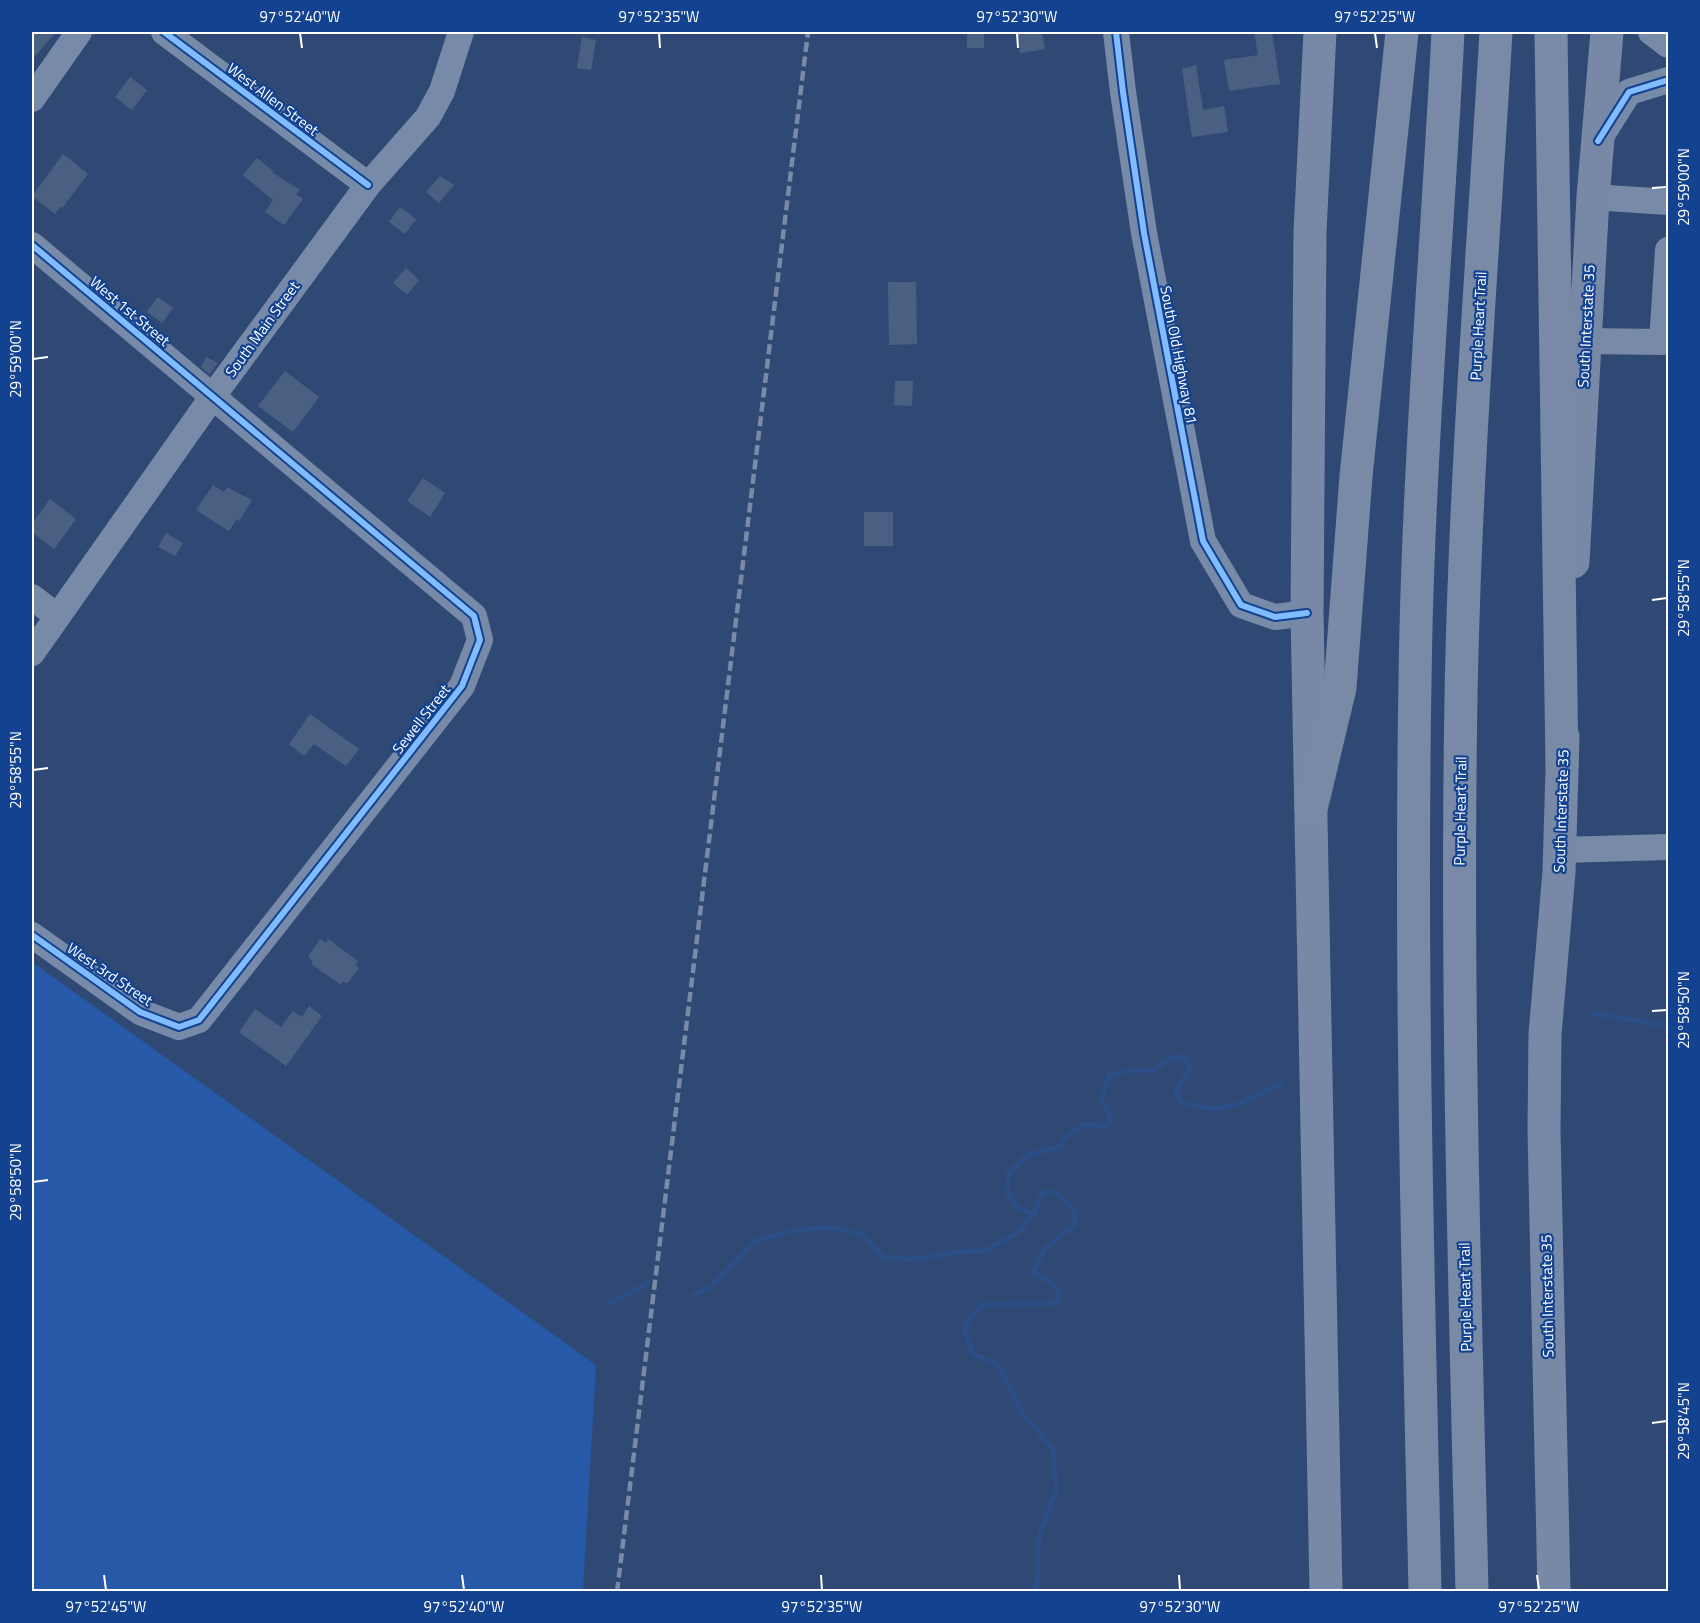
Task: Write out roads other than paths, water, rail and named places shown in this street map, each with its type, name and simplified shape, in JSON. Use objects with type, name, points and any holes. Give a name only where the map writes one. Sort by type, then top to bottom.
[{"type":"highway","points":[[1311,809],[1340,688],[1356,476],[1402,32]]},
{"type":"highway","points":[[1425,1592],[1415,1144],[1412,894],[1414,730],[1421,500],[1448,32]]},
{"type":"highway","name":"Purple Heart Trail","points":[[1472,1592],[1460,1069],[1461,693],[1470,468],[1496,32]]},
{"type":"highway","points":[[1551,32],[1562,765]]},
{"type":"main road","points":[[1320,32],[1310,232],[1308,612],[1326,1592]]},
{"type":"main road","name":"South Interstate 35","points":[[1554,1592],[1544,1130],[1545,1034],[1560,850],[1562,765],[1593,197],[1607,32]]},
{"type":"street","points":[[32,99],[79,32]]},
{"type":"street","name":"West Allen Street","points":[[164,32],[368,185]]},
{"type":"street","name":"South Main Street","points":[[32,653],[213,396],[368,185],[428,117],[442,91],[461,32]]},
{"type":"street","name":"South Old Highway 81","points":[[1116,32],[1144,233],[1203,541],[1241,605],[1275,617],[1308,612]]},
{"type":"street","points":[[1651,32],[1668,45]]},
{"type":"street","points":[[1598,141],[1629,92],[1668,80]]},
{"type":"street","points":[[1593,197],[1668,202]]},
{"type":"street","name":"West 1st Street","points":[[32,245],[213,396]]},
{"type":"street","points":[[1585,341],[1665,342],[1668,250]]},
{"type":"street","name":"Sewell Street","points":[[179,1027],[200,1020],[462,686],[480,640],[474,616],[213,396]]},
{"type":"street","points":[[32,597],[57,616]]},
{"type":"street","points":[[1560,850],[1668,847]]},
{"type":"street","name":"West 3rd Street","points":[[32,934],[140,1012],[179,1027]]},
{"type":"waterway","points":[[1592,1013],[1668,1026]]},
{"type":"waterway","points":[[693,1294],[710,1288],[755,1241],[792,1231],[829,1227],[862,1235],[884,1258],[914,1259],[966,1251],[984,1251],[1019,1232],[1034,1214],[1018,1208],[1007,1194],[1008,1174],[1027,1155],[1060,1147],[1065,1138],[1084,1124],[1104,1127],[1111,1119],[1101,1099],[1109,1076],[1132,1070],[1153,1071],[1169,1059],[1184,1056],[1190,1069],[1176,1091],[1182,1103],[1214,1109],[1235,1105],[1282,1084]]},
{"type":"waterway","points":[[1033,1592],[1037,1586],[1039,1537],[1056,1490],[1053,1449],[1022,1413],[998,1364],[973,1354],[964,1328],[981,1305],[1057,1303],[1059,1289],[1033,1272],[1045,1248],[1075,1225],[1074,1209],[1057,1193],[1043,1192],[1034,1214]]},
{"type":"waterway","points":[[610,1303],[648,1283]]},
{"type":"railway","points":[[617,1592],[808,32]]}]
